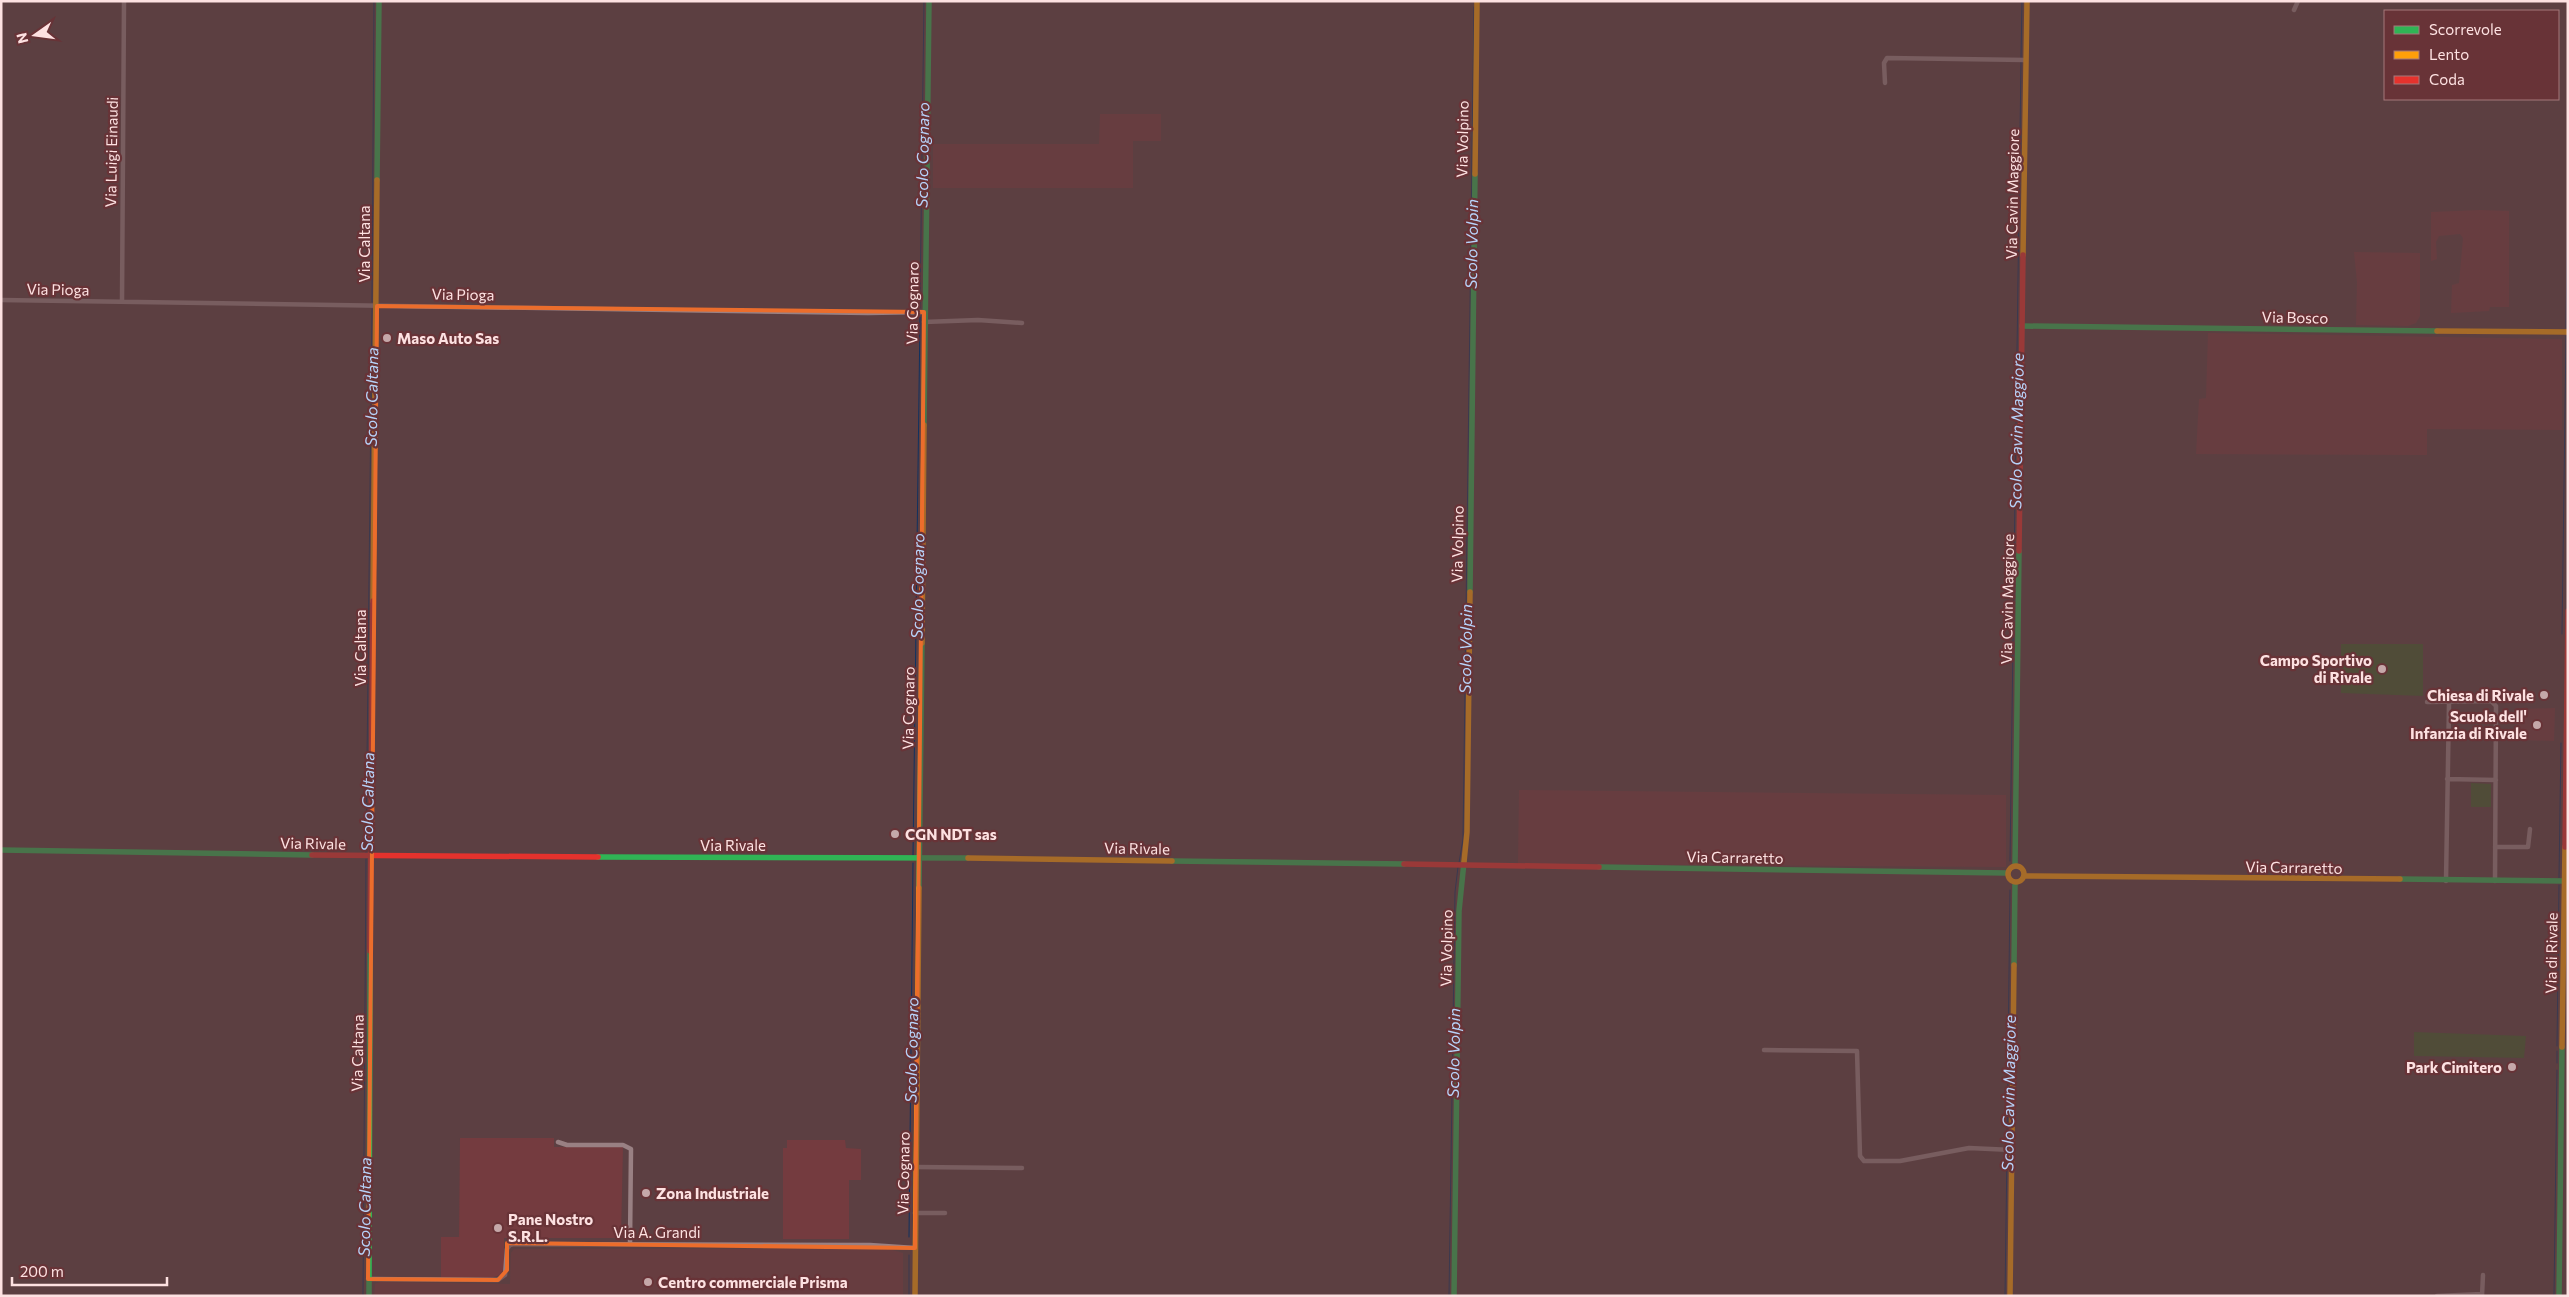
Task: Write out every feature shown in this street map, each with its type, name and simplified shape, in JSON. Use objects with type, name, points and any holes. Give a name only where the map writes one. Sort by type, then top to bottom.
[{"type":"street","name":"Via Luigi Einaudi","points":[[122,302],[124,1]]},
{"type":"street","name":"Via Caltana","points":[[368,1296],[367,856],[377,306],[379,1]]},
{"type":"street","name":"Via Cognaro","points":[[915,1296],[918,858],[929,1]]},
{"type":"street","name":"Via Volpino","points":[[1454,1296],[1460,866],[1467,832],[1477,1]]},
{"type":"street","name":"Via Cavin Maggiore","points":[[2015,866],[2022,326],[2022,60],[2027,1]]},
{"type":"street","points":[[2294,10],[2298,1]]},
{"type":"street","points":[[1885,83],[1884,63],[1887,58],[2022,60]]},
{"type":"street","name":"Via Pioga","points":[[1,300],[868,313],[924,312]]},
{"type":"street","points":[[924,322],[978,320],[1022,323]]},
{"type":"street","name":"Via Bosco","points":[[2022,326],[2568,332]]},
{"type":"street","name":"Via di Rivale","points":[[2559,1296],[2566,880],[2568,611]]},
{"type":"street","points":[[2427,702],[2449,704],[2489,701],[2495,704],[2495,881]]},
{"type":"street","points":[[2446,881],[2449,704]]},
{"type":"street","points":[[2447,779],[2496,780]]},
{"type":"street","points":[[2495,847],[2528,847],[2530,828]]},
{"type":"street","name":"Via Rivale","points":[[1,850],[367,856],[918,858],[1460,866]]},
{"type":"street","name":"Via Carraretto","points":[[1460,866],[2007,873]]},
{"type":"street","points":[[2015,866],[2022,869],[2024,876],[2022,880],[2015,883],[2009,880],[2007,873],[2015,866]]},
{"type":"street","name":"Via Carraretto","points":[[2024,876],[2446,881],[2566,880]]},
{"type":"street","points":[[2010,1296],[2008,1149],[2015,883]]},
{"type":"street","points":[[1764,1050],[1857,1051],[1860,1156],[1864,1161],[1900,1162],[1957,1149],[2008,1149]]},
{"type":"street","points":[[558,1142],[567,1144],[624,1145],[631,1149],[630,1244]]},
{"type":"street","points":[[916,1167],[1022,1168]]},
{"type":"street","points":[[915,1213],[945,1213]]},
{"type":"street","name":"Via A. Grandi","points":[[368,1279],[498,1280],[505,1275],[507,1249],[510,1245],[870,1245],[915,1248]]},
{"type":"street","points":[[2436,1296],[2482,1295],[2483,1275]]},
{"type":"highlighted area","points":[[377,306],[924,312],[915,1248],[507,1243],[507,1270],[498,1280],[368,1279]]},
{"type":"shaded area","points":[[1100,114],[1161,114],[1161,141],[1133,141],[1133,188],[933,188],[933,144],[1099,144]]},
{"type":"shaded area","points":[[2509,211],[2509,307],[2490,307],[2489,311],[2451,313],[2452,285],[2459,283],[2463,238],[2460,234],[2439,236],[2436,242],[2437,259],[2431,261],[2431,212]]},
{"type":"shaded area","points":[[2354,252],[2420,253],[2420,316],[2416,323],[2408,326],[2356,325],[2357,282]]},
{"type":"shaded area","points":[[2208,333],[2562,339],[2562,430],[2427,429],[2427,455],[2196,454],[2199,399],[2206,398]]},
{"type":"shaded area","name":"Scuola dell' Infanzia di Rivale","points":[[2555,708],[2554,741],[2519,740],[2518,709]]},
{"type":"shaded area","points":[[1519,790],[2006,795],[2006,867],[1518,864]]},
{"type":"shaded area","points":[[460,1138],[554,1138],[554,1147],[623,1147],[621,1238],[504,1238],[504,1269],[500,1275],[491,1278],[441,1277],[441,1237],[459,1237]]},
{"type":"shaded area","points":[[787,1140],[845,1140],[846,1148],[861,1149],[861,1180],[849,1180],[849,1239],[783,1239],[783,1148],[787,1148]]},
{"type":"shaded area","points":[[514,1249],[889,1249],[903,1253],[903,1296],[374,1296],[375,1284],[380,1282],[510,1284],[511,1253]]},
{"type":"green space","name":"Campo Sportivo di Rivale","points":[[2341,644],[2423,644],[2423,696],[2341,693]]},
{"type":"green space","points":[[2471,783],[2491,784],[2491,807],[2471,807]]},
{"type":"green space","points":[[2414,1032],[2526,1036],[2524,1058],[2414,1056]]},
{"type":"waterway","name":"Scolo Caltana","points":[[372,302],[374,1]]},
{"type":"waterway","name":"Scolo Cognaro","points":[[920,308],[924,1]]},
{"type":"waterway","name":"Scolo Cavin Maggiore","points":[[2021,58],[2022,1]]},
{"type":"waterway","name":"Scolo Volpin","points":[[1459,863],[1463,839],[1474,7]]},
{"type":"waterway","name":"Scolo Cavin Maggiore","points":[[2010,861],[2021,62]]},
{"type":"waterway","points":[[2566,328],[2568,182]]},
{"type":"waterway","name":"Scolo Caltana","points":[[366,853],[372,309]]},
{"type":"waterway","name":"Scolo Cognaro","points":[[913,856],[920,317]]},
{"type":"waterway","points":[[2562,634],[2566,336]]},
{"type":"waterway","points":[[2559,878],[2561,743]]},
{"type":"waterway","name":"Scolo Caltana","points":[[363,1296],[366,859]]},
{"type":"waterway","name":"Scolo Cognaro","points":[[909,1237],[913,863]]},
{"type":"waterway","name":"Scolo Volpin","points":[[1449,1296],[1455,892],[1458,867]]},
{"type":"waterway","points":[[2557,1046],[2559,885]]},
{"type":"waterway","name":"Scolo Cavin Maggiore","points":[[2007,1148],[2010,890]]},
{"type":"waterway","points":[[2557,1051],[2557,1063]]},
{"type":"waterway","points":[[2554,1296],[2557,1070]]},
{"type":"waterway","name":"Scolo Cavin Maggiore","points":[[2005,1296],[2007,1152]]},
{"type":"waterway","name":"Scolo Cognaro","points":[[909,1255],[909,1296]]},
{"type":"traffic: fast","points":[[377,180],[379,1]]},
{"type":"traffic: fast","points":[[924,425],[929,1]]},
{"type":"traffic: fast","points":[[1470,592],[1475,174]]},
{"type":"traffic: fast","points":[[2022,326],[2437,331]]},
{"type":"traffic: fast","points":[[2015,866],[2019,551]]},
{"type":"traffic: fast","points":[[919,888],[922,643]]},
{"type":"traffic: fast","points":[[1,850],[312,855]]},
{"type":"traffic: fast","points":[[598,857],[968,858]]},
{"type":"traffic: fast","points":[[1172,861],[1404,864]]},
{"type":"traffic: fast","points":[[1454,1296],[1459,911],[1464,862]]},
{"type":"traffic: fast","points":[[1599,867],[2007,873]]},
{"type":"traffic: fast","points":[[2400,879],[2565,881]]},
{"type":"traffic: fast","points":[[2014,965],[2015,883]]},
{"type":"traffic: fast","points":[[369,1296],[370,951]]},
{"type":"traffic: fast","points":[[2559,1296],[2562,1047]]},
{"type":"traffic: slow","points":[[1475,174],[1477,1]]},
{"type":"traffic: slow","points":[[2023,255],[2027,1]]},
{"type":"traffic: slow","points":[[373,601],[377,180]]},
{"type":"traffic: slow","points":[[2437,331],[2568,332]]},
{"type":"traffic: slow","points":[[922,643],[924,425]]},
{"type":"traffic: slow","points":[[1464,862],[1467,832],[1470,592]]},
{"type":"traffic: slow","points":[[2562,1047],[2565,847]]},
{"type":"traffic: slow","points":[[968,858],[1172,861]]},
{"type":"traffic: slow","points":[[2013,866],[2019,866],[2024,871],[2024,874],[2022,880],[2013,882],[2008,877],[2008,871],[2013,866]]},
{"type":"traffic: slow","points":[[2024,876],[2400,879]]},
{"type":"traffic: slow","points":[[915,1296],[919,888]]},
{"type":"traffic: slow","points":[[2010,1296],[2014,965]]},
{"type":"traffic: jam","points":[[2019,551],[2023,255]]},
{"type":"traffic: jam","points":[[370,951],[373,601]]},
{"type":"traffic: jam","points":[[2565,847],[2568,611]]},
{"type":"traffic: jam","points":[[312,855],[598,857]]},
{"type":"traffic: jam","points":[[1404,864],[1599,867]]},
{"type":"place","name":"Maso Auto Sas","points":[[387,338]]},
{"type":"place","name":"Campo Sportivo di Rivale","points":[[2382,669]]},
{"type":"place","name":"Chiesa di Rivale","points":[[2544,695]]},
{"type":"place","name":"Scuola dell' Infanzia di Rivale","points":[[2537,725]]},
{"type":"place","name":"CGN NDT sas","points":[[895,834]]},
{"type":"place","name":"Park Cimitero","points":[[2512,1067]]},
{"type":"place","name":"Zona Industriale","points":[[646,1193]]},
{"type":"place","name":"Pane Nostro S.R.L.","points":[[498,1228]]},
{"type":"place","name":"Centro commerciale Prisma","points":[[648,1282]]}]
